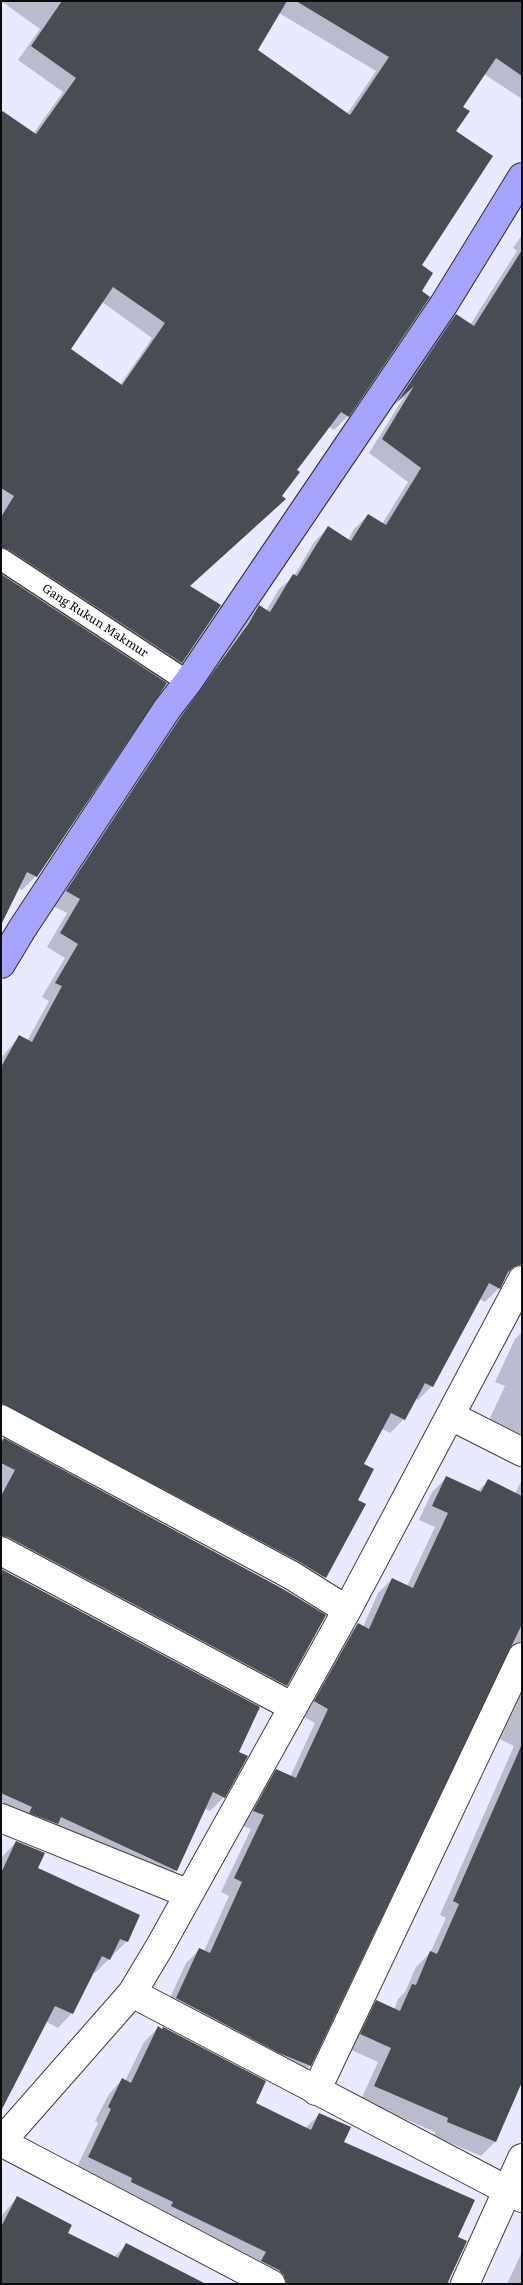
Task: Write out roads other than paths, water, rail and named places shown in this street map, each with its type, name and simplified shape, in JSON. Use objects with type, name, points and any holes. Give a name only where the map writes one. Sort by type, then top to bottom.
[{"type":"street","points":[[1,964],[167,709],[188,682],[444,304],[522,177]]},
{"type":"street","points":[[271,2284],[1,2142],[132,1993],[347,1610],[522,1280]]},
{"type":"street","points":[[451,1416],[522,1452]]},
{"type":"street","points":[[1,1419],[291,1575],[347,1610]]},
{"type":"street","points":[[1,1551],[293,1707]]},
{"type":"street","points":[[316,2091],[522,1657]]},
{"type":"street","points":[[1,1818],[189,1894]]},
{"type":"street","points":[[132,1993],[514,2195]]},
{"type":"street","points":[[465,2284],[514,2195],[522,2158]]},
{"type":"lane","name":"Gang Rukun Makmur","points":[[1,559],[188,682]]}]
